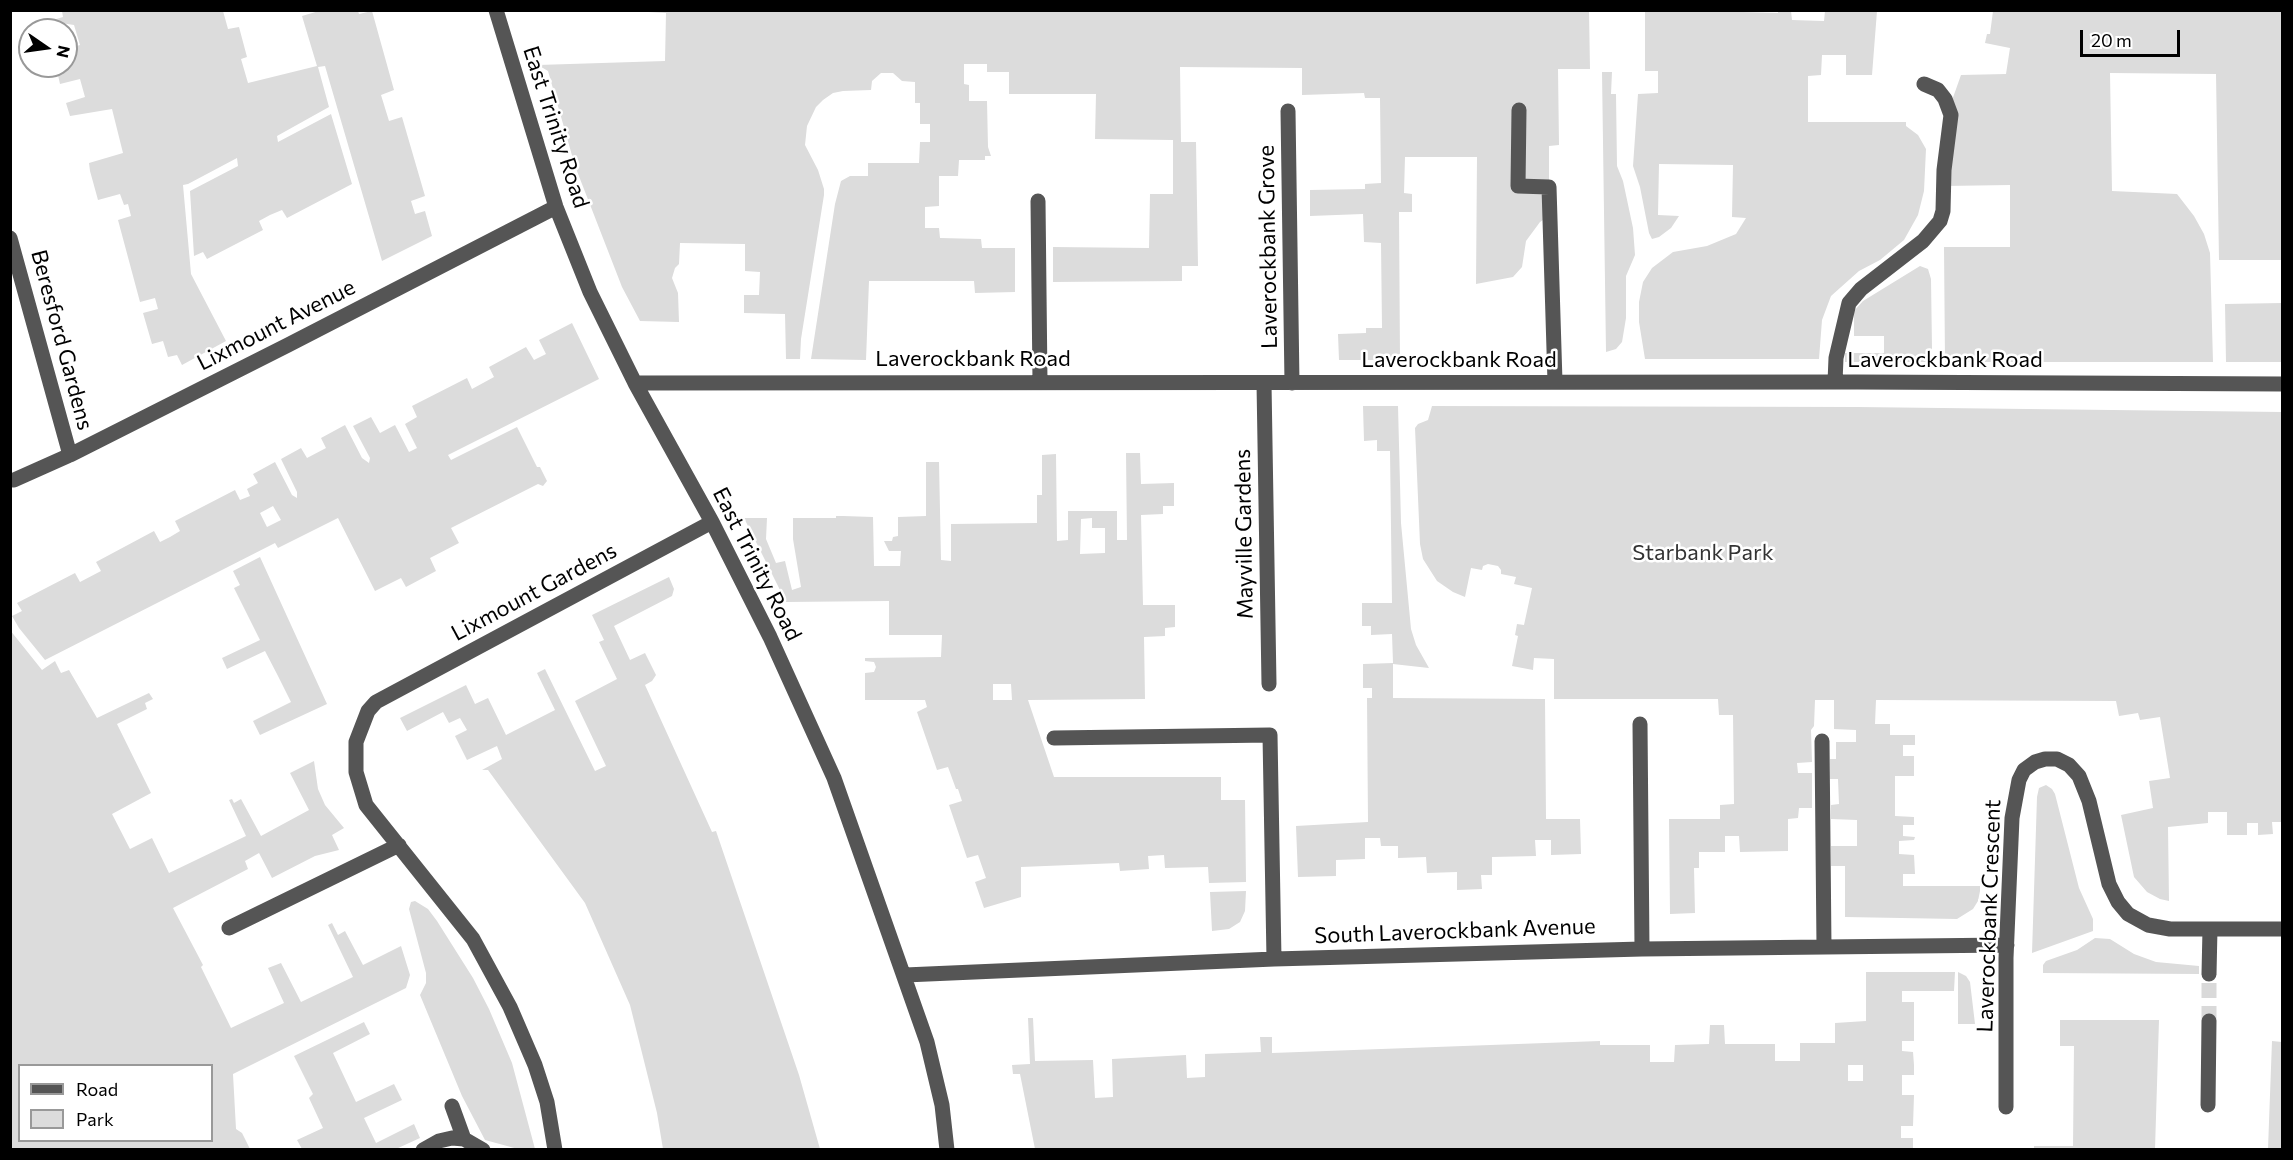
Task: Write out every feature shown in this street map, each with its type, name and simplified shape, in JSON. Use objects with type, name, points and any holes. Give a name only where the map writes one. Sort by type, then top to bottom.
[{"type":"street","name":"East Trinity Road","points":[[496,10],[556,207],[591,292],[635,383],[712,522],[770,637],[834,778],[905,975],[936,1073],[947,1149]]},
{"type":"street","points":[[1835,382],[1836,358],[1849,303],[1861,289],[1923,241],[1940,221],[1943,211],[1944,170],[1951,115],[1945,99],[1938,90],[1924,84]]},
{"type":"street","points":[[1519,110],[1518,186],[1549,187],[1555,382]]},
{"type":"street","name":"Laverockbank Grove","points":[[1288,111],[1292,383]]},
{"type":"street","points":[[1038,201],[1040,382]]},
{"type":"street","name":"Lixmount Avenue","points":[[14,480],[70,455],[556,207]]},
{"type":"street","name":"Beresford Gardens","points":[[10,237],[70,455]]},
{"type":"street","name":"Laverockbank Road","points":[[635,383],[2283,384]]},
{"type":"street","name":"Mayville Gardens","points":[[1264,383],[1269,684]]},
{"type":"street","name":"Lixmount Gardens","points":[[399,845],[366,805],[356,772],[356,742],[368,711],[376,702],[712,522]]},
{"type":"street","points":[[1640,724],[1642,948]]},
{"type":"street","points":[[1054,738],[1270,735],[1274,958]]},
{"type":"street","points":[[1822,741],[1824,947]]},
{"type":"street","name":"Laverockbank Crescent","points":[[2006,1107],[2007,945],[2012,818],[2016,793],[2024,770],[2035,762],[2057,759],[2069,765],[2079,776],[2089,801],[2109,884],[2118,902],[2128,914],[2148,925],[2170,929],[2283,929]]},
{"type":"street","points":[[229,928],[399,845],[455,914],[490,967],[535,1065],[547,1102],[555,1149]]},
{"type":"street","points":[[2210,929],[2210,974]]},
{"type":"street","name":"South Laverockbank Avenue","points":[[905,975],[1274,958],[1642,948],[2007,945]]},
{"type":"street","points":[[2208,1105],[2209,1021]]},
{"type":"street","points":[[452,1106],[464,1139]]},
{"type":"street","points":[[423,1149],[439,1141],[452,1138],[464,1139],[483,1149]]},
{"type":"green space","points":[[1645,10],[1742,10],[1743,12],[1778,13],[1778,11],[1791,11],[1792,20],[1824,21],[1825,11],[1877,11],[1872,75],[1846,75],[1846,55],[1822,55],[1821,75],[1808,76],[1808,122],[1906,122],[1906,126],[1918,135],[1926,149],[1924,191],[1918,215],[1904,240],[1880,260],[1859,271],[1831,296],[1822,320],[1819,359],[1645,359],[1639,322],[1639,302],[1643,282],[1652,268],[1673,252],[1707,246],[1736,234],[1746,218],[1732,217],[1733,165],[1659,164],[1658,215],[1679,216],[1671,228],[1659,237],[1652,239],[1649,233],[1640,187],[1633,166],[1638,94],[1658,93],[1658,71],[1645,71]]},
{"type":"green space","points":[[62,11],[223,11],[228,29],[239,27],[247,57],[241,59],[248,83],[317,66],[302,16],[319,11],[358,11],[359,14],[372,11],[394,90],[381,95],[389,121],[402,117],[425,196],[411,201],[415,214],[425,211],[432,236],[382,261],[325,66],[318,67],[329,107],[277,136],[278,142],[331,114],[352,184],[287,218],[282,210],[270,215],[259,221],[263,230],[207,259],[203,252],[194,256],[190,191],[238,166],[237,158],[183,185],[191,274],[226,341],[182,365],[177,355],[168,357],[163,341],[152,344],[143,313],[158,309],[155,298],[140,302],[118,220],[131,216],[128,204],[124,205],[120,194],[98,200],[90,171],[89,163],[123,153],[112,109],[70,116],[66,103],[85,97],[80,79],[60,84],[59,78],[78,78],[78,46],[80,45],[78,18],[60,18],[63,17]]},
{"type":"green space","points":[[631,11],[1589,11],[1590,69],[1558,69],[1559,145],[1549,146],[1549,216],[1540,222],[1526,241],[1522,267],[1513,277],[1476,284],[1477,157],[1405,157],[1404,193],[1412,194],[1412,212],[1399,212],[1400,360],[1339,360],[1338,334],[1366,333],[1366,328],[1382,328],[1381,243],[1364,242],[1363,214],[1310,216],[1310,190],[1365,189],[1365,184],[1381,183],[1380,98],[1365,98],[1364,93],[1302,95],[1302,68],[1180,67],[1181,142],[1196,142],[1198,266],[1182,266],[1182,281],[1053,282],[1053,247],[1149,248],[1150,194],[1173,194],[1173,140],[1095,139],[1096,94],[1009,94],[1009,72],[987,72],[987,64],[964,64],[964,84],[969,85],[969,101],[987,101],[988,147],[991,156],[985,156],[985,160],[959,160],[958,176],[939,176],[939,206],[925,207],[925,228],[939,228],[940,238],[981,239],[982,248],[1015,248],[1015,292],[975,293],[974,281],[869,281],[866,360],[811,359],[835,204],[841,181],[850,176],[868,176],[868,163],[919,163],[920,142],[930,142],[930,124],[920,124],[920,103],[915,103],[915,82],[902,81],[893,73],[881,73],[872,81],[871,90],[833,93],[823,100],[816,107],[807,126],[805,145],[818,170],[824,195],[801,339],[800,359],[786,359],[785,314],[744,313],[744,295],[759,295],[760,272],[745,271],[745,244],[680,243],[679,264],[672,278],[678,293],[679,322],[640,321],[622,287],[575,166],[548,71],[538,65],[665,61],[666,13]]},
{"type":"green space","points":[[1993,11],[2282,11],[2282,260],[2219,260],[2216,74],[2110,73],[2112,191],[2177,194],[2194,216],[2204,234],[2210,253],[2213,362],[1945,362],[1944,247],[2010,247],[2010,185],[1944,186],[1950,106],[1961,75],[2006,74],[2010,48],[1985,43],[1987,34],[1990,34]]},
{"type":"green space","points":[[1602,72],[1612,72],[1611,94],[1616,94],[1617,166],[1623,181],[1633,228],[1635,255],[1626,276],[1626,318],[1622,342],[1616,349],[1606,352]]},
{"type":"green space","points":[[1920,266],[1928,269],[1931,279],[1932,349],[1927,362],[1845,362],[1845,353],[1884,353],[1884,336],[1854,336],[1854,311],[1863,301]]},
{"type":"green space","points":[[2282,303],[2282,362],[2226,362],[2225,304]]},
{"type":"green space","points":[[572,323],[599,379],[448,455],[451,460],[517,427],[537,467],[540,467],[547,481],[543,486],[538,484],[451,528],[459,543],[430,558],[436,571],[406,587],[401,578],[375,591],[338,518],[278,548],[275,543],[45,660],[12,616],[22,611],[17,603],[75,573],[80,582],[101,571],[96,562],[154,531],[160,542],[170,537],[180,531],[175,521],[235,490],[240,500],[250,496],[247,489],[258,483],[253,474],[275,462],[292,495],[297,498],[297,492],[281,459],[301,448],[307,458],[326,448],[321,438],[345,425],[362,458],[369,463],[370,458],[353,426],[371,417],[380,433],[395,425],[409,452],[417,448],[405,424],[417,417],[412,406],[467,378],[472,389],[494,377],[489,367],[526,347],[534,360],[546,354],[539,340]],"holes":[[[273,506],[281,520],[267,527],[260,513]]]},
{"type":"green space","points":[[1363,406],[1398,406],[1401,523],[1411,629],[1416,645],[1429,668],[1393,664],[1393,698],[1545,699],[1546,819],[1580,819],[1581,854],[1551,855],[1551,840],[1535,840],[1536,856],[1492,857],[1492,875],[1481,875],[1482,889],[1457,890],[1457,872],[1427,873],[1426,857],[1398,858],[1398,846],[1381,846],[1380,838],[1365,838],[1365,859],[1336,860],[1336,876],[1298,877],[1296,826],[1368,822],[1367,698],[1372,698],[1372,688],[1363,688],[1363,664],[1393,663],[1392,634],[1371,635],[1371,626],[1362,626],[1362,603],[1392,603],[1390,451],[1377,451],[1377,440],[1364,441]]},
{"type":"green space","name":"Starbank Park","points":[[1432,406],[1857,407],[2282,412],[2282,822],[2272,822],[2273,834],[2258,835],[2258,823],[2247,823],[2247,835],[2227,835],[2227,812],[2208,812],[2208,823],[2168,827],[2169,901],[2160,899],[2147,892],[2134,877],[2121,815],[2153,808],[2149,781],[2170,778],[2160,717],[2140,720],[2138,713],[2119,716],[2116,701],[1876,700],[1875,724],[1890,724],[1890,735],[1915,735],[1915,745],[1903,745],[1903,756],[1914,756],[1914,776],[1895,776],[1895,816],[1914,817],[1914,825],[1903,825],[1903,836],[1915,837],[1914,840],[1899,841],[1899,854],[1914,855],[1915,874],[1903,874],[1903,886],[1980,886],[1980,891],[1973,909],[1957,919],[1845,917],[1845,866],[1831,866],[1831,846],[1857,846],[1857,820],[1831,819],[1831,805],[1839,804],[1838,779],[1830,779],[1830,759],[1836,759],[1836,742],[1856,742],[1856,730],[1834,729],[1834,700],[1815,700],[1814,726],[1811,730],[1812,762],[1797,763],[1798,773],[1812,773],[1812,808],[1799,808],[1798,818],[1788,819],[1788,851],[1740,852],[1739,836],[1725,836],[1725,852],[1699,852],[1699,868],[1694,868],[1695,913],[1670,914],[1669,819],[1720,819],[1720,805],[1734,804],[1733,715],[1719,715],[1718,699],[1554,699],[1554,659],[1534,658],[1533,670],[1512,666],[1518,636],[1515,635],[1517,624],[1524,625],[1532,588],[1514,584],[1516,577],[1501,574],[1498,566],[1488,564],[1483,566],[1482,570],[1471,568],[1465,597],[1437,581],[1423,559],[1420,544],[1415,428],[1418,424],[1428,420]]},
{"type":"green space","points":[[1126,453],[1140,453],[1141,484],[1174,483],[1174,506],[1163,506],[1163,514],[1141,515],[1143,605],[1175,605],[1175,627],[1165,628],[1165,636],[1144,637],[1145,699],[1028,700],[1054,777],[1221,777],[1221,800],[1245,800],[1246,882],[1209,883],[1208,867],[1165,868],[1164,855],[1148,856],[1149,869],[1120,871],[1119,863],[1021,867],[1021,897],[984,908],[975,882],[986,878],[978,855],[967,858],[949,805],[962,801],[958,789],[956,789],[948,767],[937,770],[917,712],[927,707],[925,700],[865,700],[865,673],[874,672],[876,667],[874,662],[865,661],[865,658],[941,657],[942,635],[889,635],[889,601],[786,602],[744,518],[767,518],[766,539],[776,563],[785,561],[792,590],[801,587],[793,539],[793,518],[873,517],[874,566],[900,566],[901,551],[889,551],[884,541],[892,541],[893,537],[898,536],[898,517],[926,516],[926,462],[939,462],[941,560],[951,561],[951,524],[1037,523],[1037,495],[1042,495],[1042,455],[1056,454],[1057,541],[1068,540],[1068,511],[1117,511],[1117,540],[1127,540]],"holes":[[[1092,518],[1092,528],[1105,528],[1105,553],[1080,554],[1081,519]],[[993,684],[1011,684],[1012,700],[993,700]]]},
{"type":"green space","points":[[260,557],[327,704],[260,735],[253,721],[291,702],[265,651],[227,669],[222,658],[260,640],[234,588],[240,585],[233,571]]},
{"type":"green space","points":[[669,577],[674,589],[672,596],[614,626],[630,660],[645,653],[656,675],[645,685],[712,832],[716,831],[799,1075],[820,1149],[663,1149],[657,1113],[630,1005],[585,903],[488,770],[482,770],[502,759],[497,746],[467,760],[455,736],[467,730],[460,718],[449,723],[443,712],[407,731],[400,718],[466,685],[475,704],[488,698],[506,735],[555,710],[537,673],[545,669],[595,771],[606,766],[575,701],[617,679],[599,642],[604,640],[592,615]]},
{"type":"green space","points":[[10,630],[42,670],[55,661],[61,673],[69,670],[97,718],[149,693],[153,699],[145,703],[147,709],[117,724],[151,793],[112,814],[130,849],[152,838],[169,873],[246,836],[229,800],[232,799],[234,803],[241,799],[261,836],[309,810],[290,773],[314,761],[318,789],[325,805],[344,828],[332,835],[339,850],[315,856],[272,878],[259,853],[245,861],[248,869],[173,908],[203,965],[201,967],[231,1028],[284,1003],[268,968],[281,963],[301,1002],[353,977],[328,925],[332,923],[338,935],[345,931],[363,965],[401,946],[410,975],[406,988],[233,1074],[236,1129],[242,1133],[250,1149],[11,1149]]},
{"type":"green space","points":[[2046,785],[2055,794],[2079,888],[2093,919],[2093,931],[2032,953],[2037,797],[2039,788]]},
{"type":"green space","points":[[1246,891],[1245,911],[1240,922],[1229,929],[1212,931],[1210,892]]},
{"type":"green space","points":[[415,901],[428,909],[437,921],[473,978],[489,1009],[512,1063],[535,1149],[518,1149],[485,1140],[462,1096],[420,995],[426,983],[426,973],[409,909],[411,902]]},
{"type":"green space","points":[[2095,938],[2110,939],[2134,954],[2156,962],[2199,966],[2199,974],[2043,973],[2043,965],[2046,961],[2077,950]]},
{"type":"green space","points":[[1866,972],[1955,972],[1954,991],[1902,991],[1902,1002],[1914,1002],[1914,1041],[1902,1041],[1902,1051],[1913,1052],[1914,1075],[1902,1075],[1902,1095],[1914,1095],[1913,1126],[1901,1126],[1901,1138],[1913,1138],[1913,1149],[1035,1149],[1020,1074],[1013,1074],[1012,1065],[1030,1064],[1028,1018],[1033,1018],[1035,1061],[1093,1060],[1095,1098],[1113,1097],[1112,1059],[1186,1055],[1187,1078],[1205,1077],[1205,1054],[1261,1052],[1260,1037],[1272,1037],[1272,1053],[1600,1041],[1600,1045],[1650,1045],[1650,1062],[1674,1062],[1675,1045],[1709,1044],[1710,1025],[1724,1025],[1725,1044],[1775,1044],[1775,1061],[1800,1061],[1800,1043],[1835,1043],[1835,1023],[1866,1021]],"holes":[[[1848,1065],[1863,1065],[1863,1081],[1848,1081]]]},
{"type":"green space","points":[[1958,972],[1966,976],[1970,982],[1975,1024],[1958,1024]]},
{"type":"green space","points":[[2060,1020],[2159,1020],[2155,1149],[2034,1149],[2034,1146],[2073,1146],[2074,1046],[2060,1046]]},
{"type":"green space","points":[[364,1022],[370,1034],[333,1053],[356,1102],[394,1084],[402,1100],[364,1118],[376,1143],[414,1124],[420,1138],[396,1149],[302,1149],[297,1140],[323,1128],[309,1098],[313,1094],[294,1056]]},
{"type":"green space","points":[[2272,1041],[2282,1042],[2282,1149],[2268,1149]]},
{"type":"tunnel","points":[[2209,974],[2209,1021]]}]
